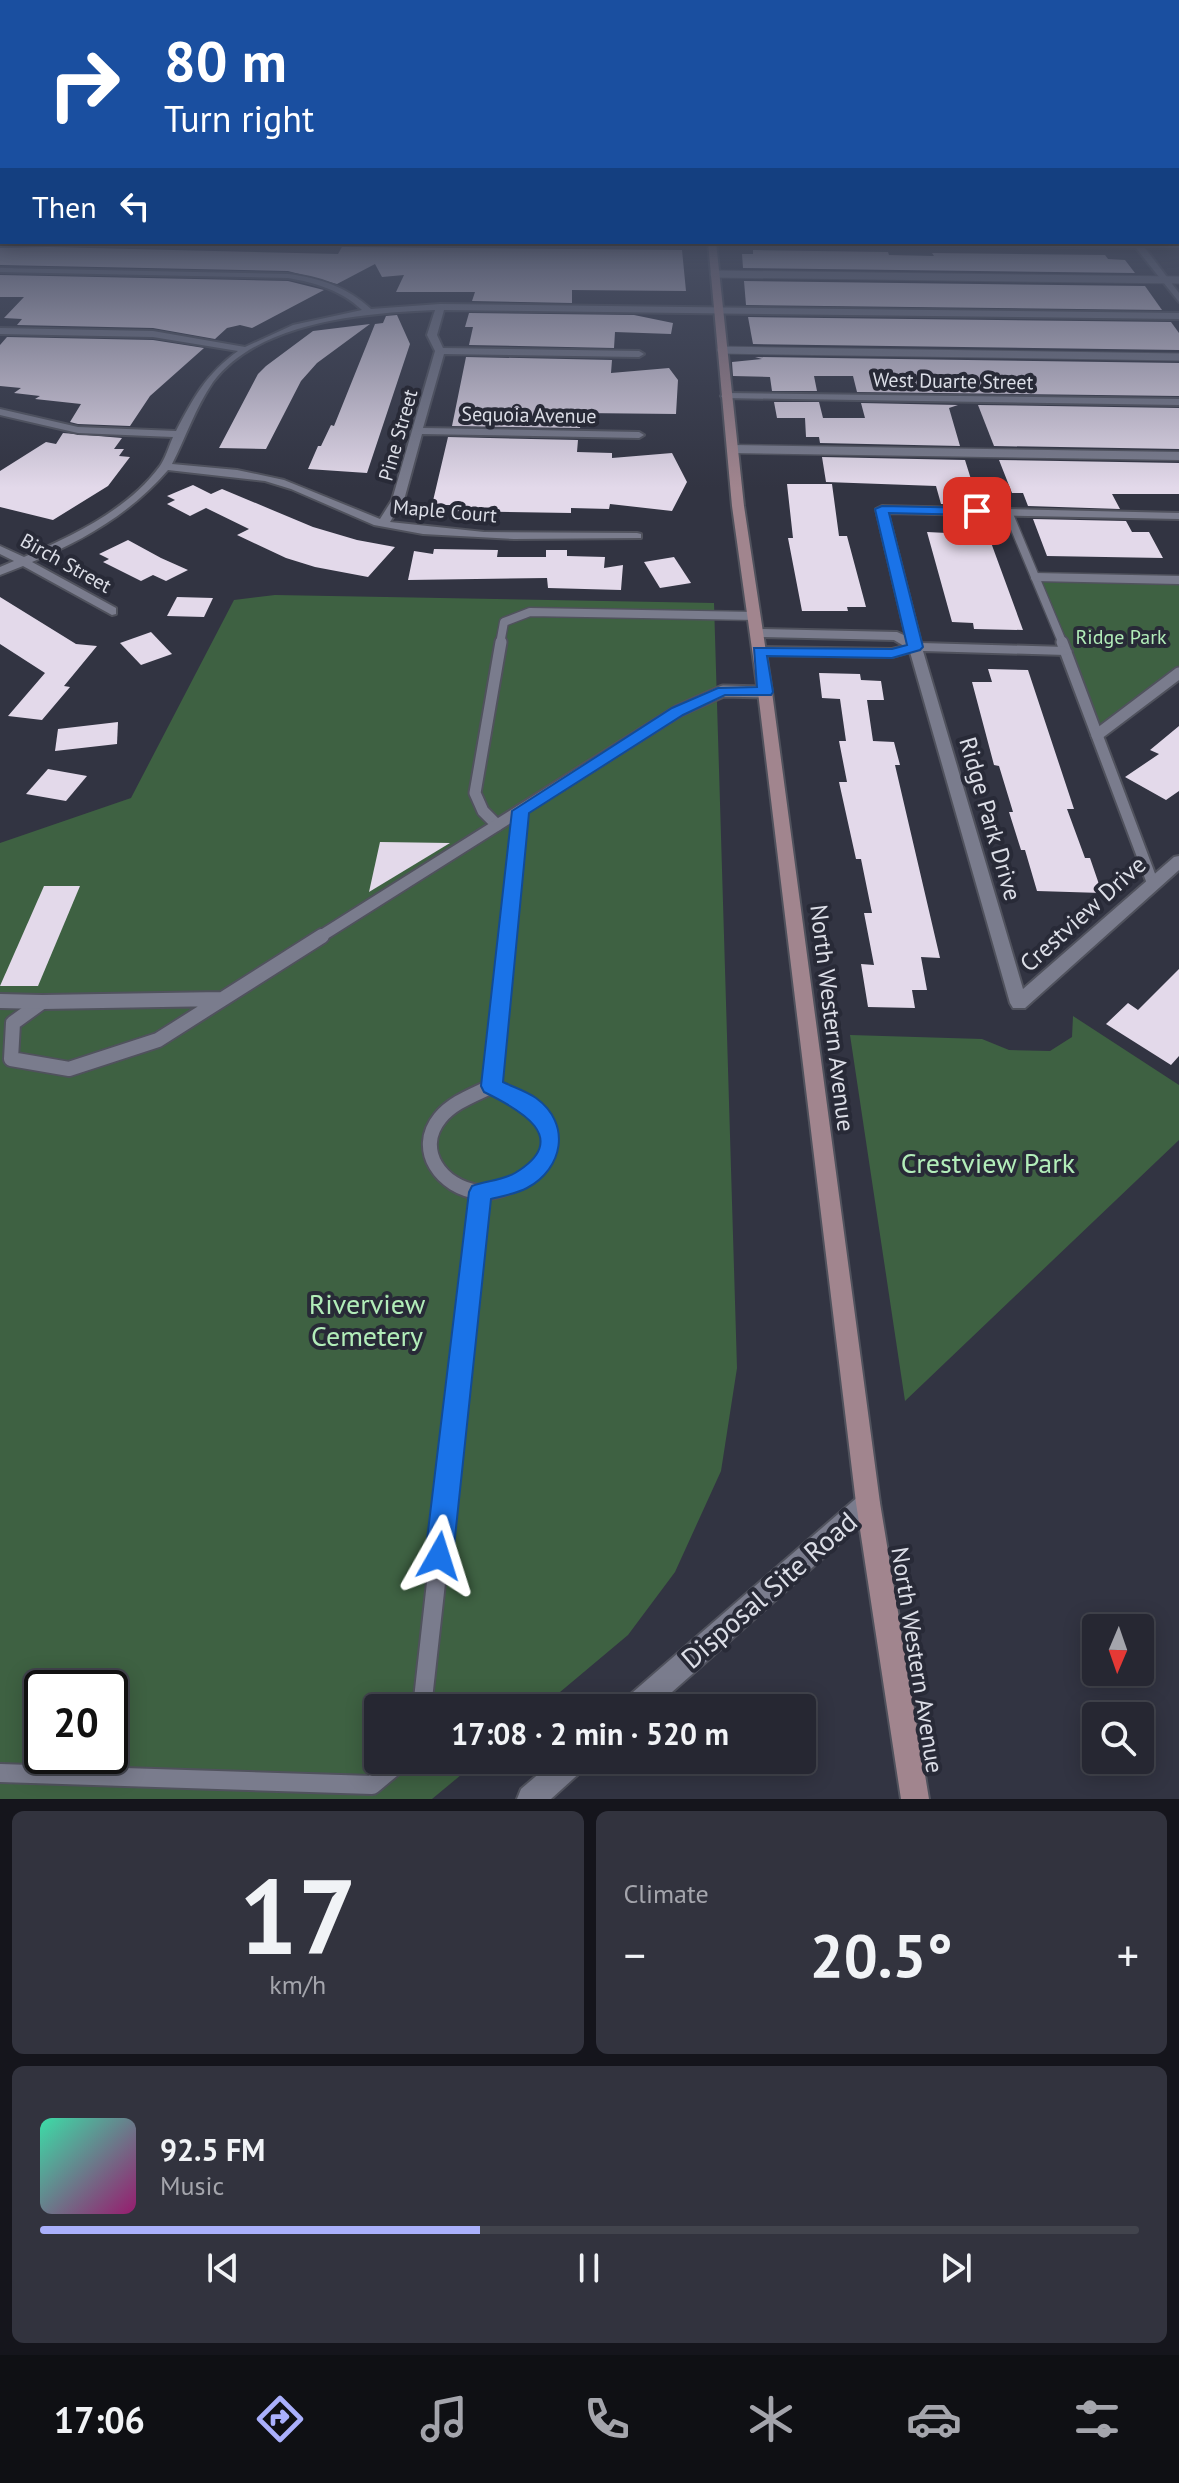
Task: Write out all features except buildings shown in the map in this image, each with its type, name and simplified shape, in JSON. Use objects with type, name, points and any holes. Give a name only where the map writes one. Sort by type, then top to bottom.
[{"type":"main road","name":"North Western Avenue","points":[[718,320],[732,449],[868,1503],[915,1799]]},
{"type":"street","points":[[0,571],[22,563],[109,516],[165,467],[180,434],[214,376],[247,350],[280,334],[326,320]]},
{"type":"street","name":"Pine Street","points":[[383,524],[398,500],[440,351],[432,335],[436,320]]},
{"type":"street","points":[[0,331],[153,334],[247,350]]},
{"type":"street","points":[[440,351],[639,354]]},
{"type":"street","name":"West Duarte Street","points":[[726,396],[1179,402]]},
{"type":"street","points":[[0,412],[78,430],[180,434]]},
{"type":"street","name":"Sequoia Avenue","points":[[419,431],[639,435]]},
{"type":"street","name":"Maple Court","points":[[165,467],[212,470],[281,482],[364,519],[430,531],[637,536]]},
{"type":"street","name":"Ridge Park Drive","points":[[1008,512],[882,509],[915,647],[1019,1003]]},
{"type":"street","points":[[1008,512],[1179,516]]},
{"type":"street","name":"Birch Street","points":[[0,549],[112,611]]},
{"type":"street","points":[[756,624],[897,636],[915,647]]},
{"type":"street","points":[[759,651],[892,653],[915,647],[1066,651]]},
{"type":"street","name":"Crestview Drive","points":[[1019,1003],[1179,861]]},
{"type":"street","name":"Disposal Site Road","points":[[650,1694],[868,1503]]},
{"type":"street","points":[[531,1799],[559,1774]]},
{"type":"lane","points":[[721,350],[1179,357]]},
{"type":"lane","points":[[732,449],[1179,456]]},
{"type":"lane","points":[[1008,512],[1066,651],[1153,884]]},
{"type":"lane","points":[[1035,577],[1179,580]]},
{"type":"lane","points":[[497,825],[483,811],[475,793],[504,622],[530,612],[756,624]]},
{"type":"lane","points":[[1097,735],[1179,673]]},
{"type":"lane","points":[[42,1002],[13,1023],[6,1063],[69,1069],[158,1040],[678,711],[723,691],[765,692]]},
{"type":"lane","points":[[492,1086],[520,811]]},
{"type":"lane","points":[[0,1001],[222,999]]},
{"type":"lane","points":[[492,1086],[530,1105],[549,1129],[549,1147],[543,1164],[519,1182],[480,1192],[436,1169],[430,1154],[429,1136],[439,1118],[453,1106],[492,1086]]},
{"type":"lane","points":[[424,1694],[480,1192]]},
{"type":"lane","points":[[0,1773],[372,1785],[385,1774]]},
{"type":"green space","name":"Ridge Park","points":[[1035,577],[1179,580],[1179,673],[1097,735]]},
{"type":"green space","name":"Riverview Cemetery","points":[[275,595],[714,603],[737,1368],[721,1471],[675,1572],[628,1635],[558,1694],[364,1694],[364,1774],[462,1774],[432,1799],[0,1799],[0,843],[131,798],[234,600]]},
{"type":"green space","name":"Crestview Park","points":[[1073,1016],[1179,1085],[1179,1140],[905,1401],[850,1035],[982,1039],[1009,1050],[1050,1051],[1072,1037]]},
{"type":"route","points":[[439,1556],[480,1192],[519,1182],[543,1164],[549,1147],[549,1129],[530,1105],[492,1086],[520,811],[678,711],[723,691],[765,692],[759,651],[892,653],[915,647],[882,509],[977,511]]}]
